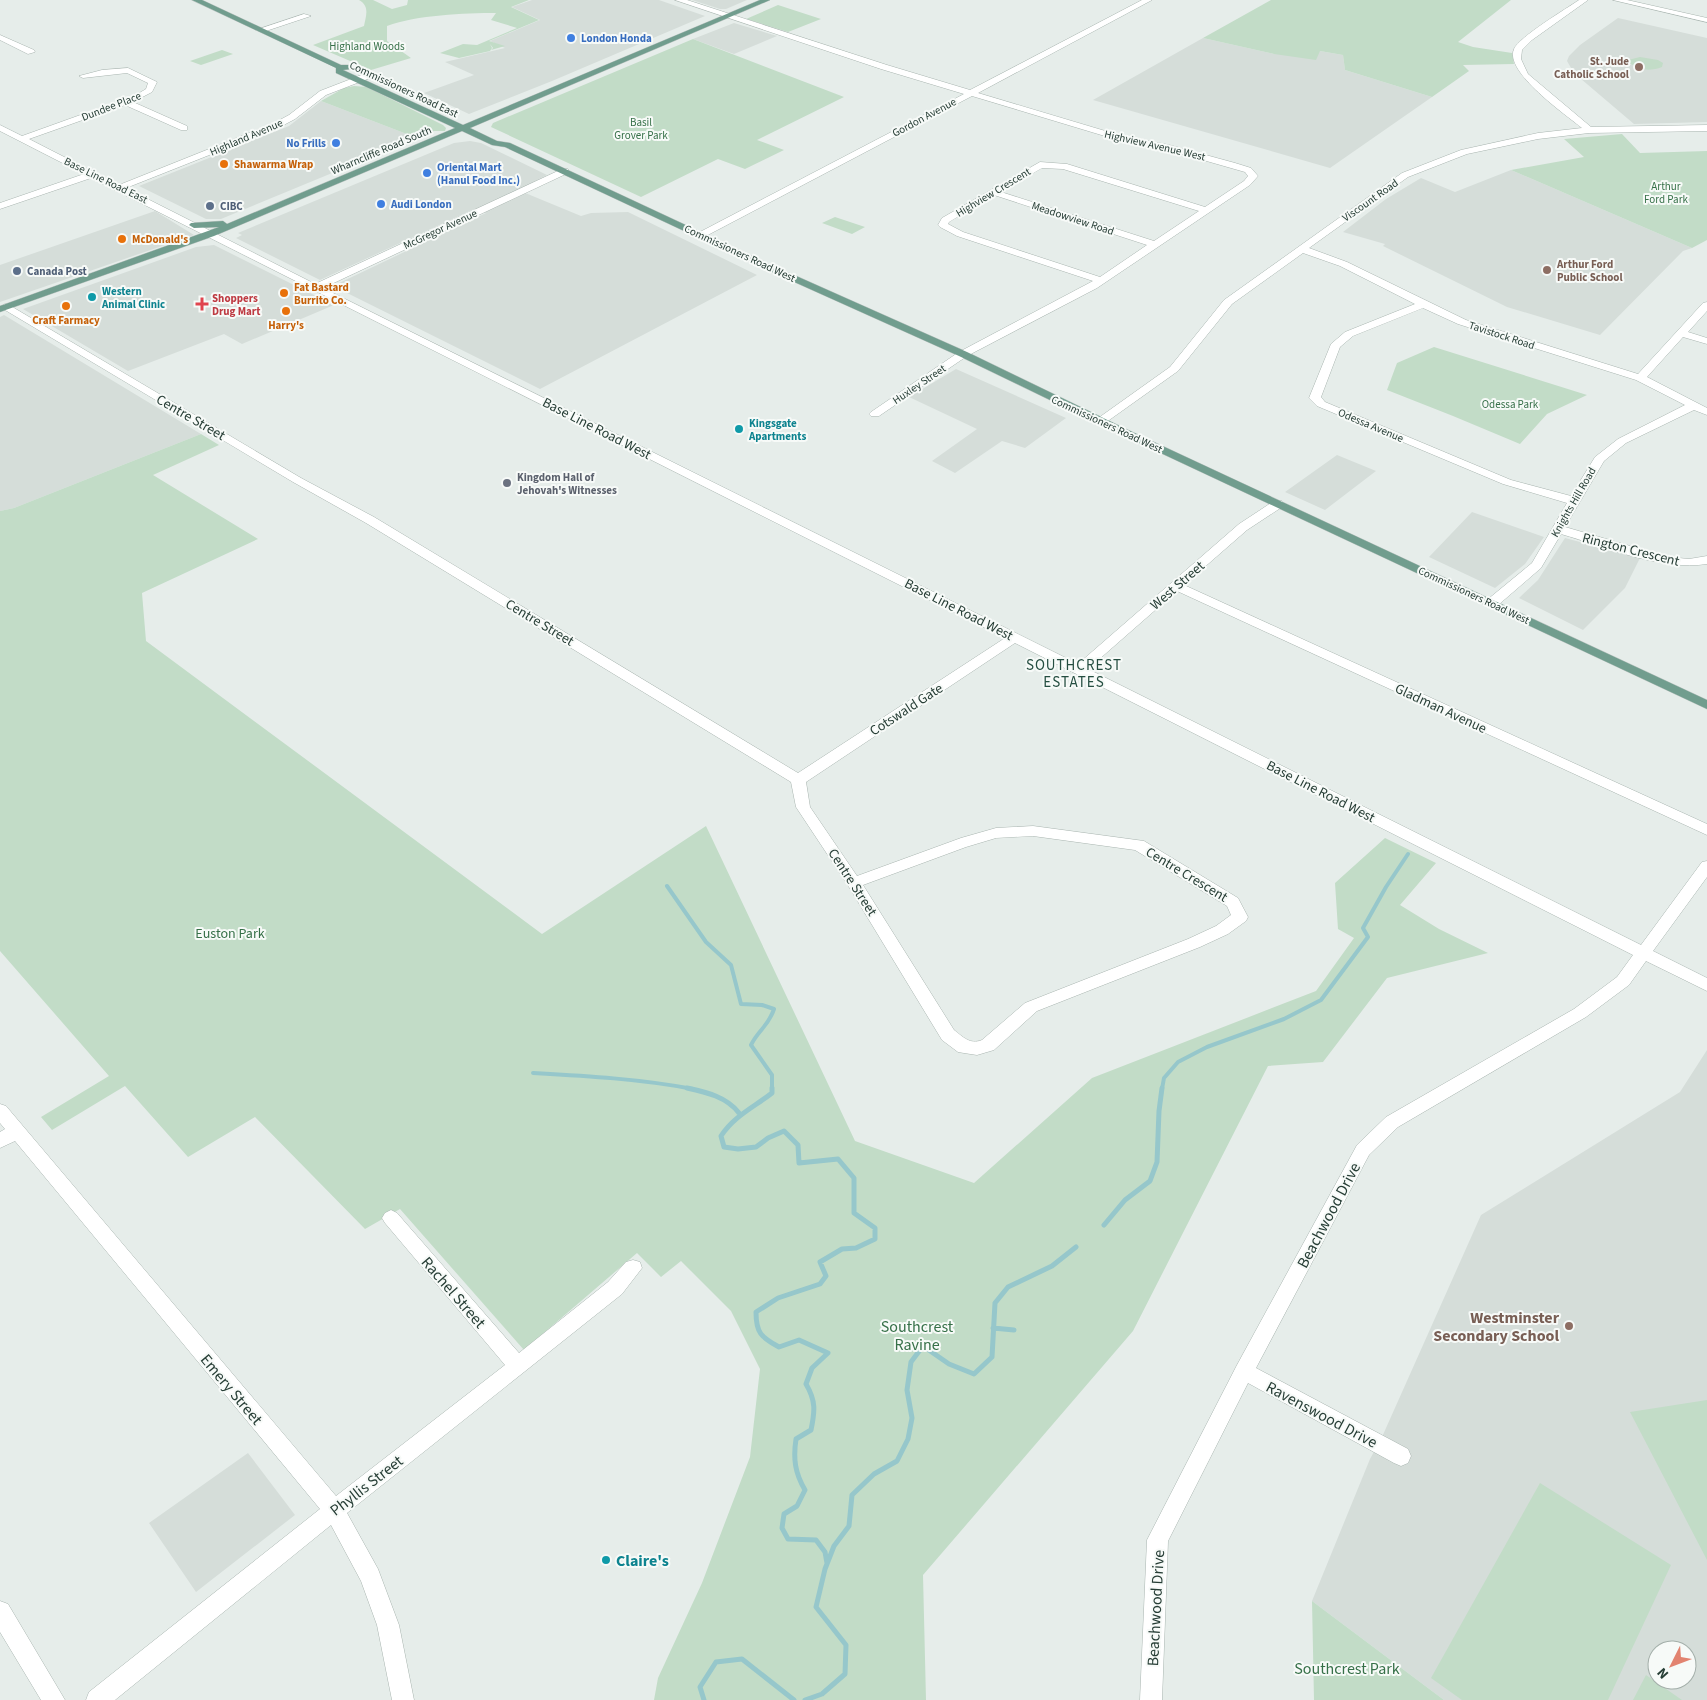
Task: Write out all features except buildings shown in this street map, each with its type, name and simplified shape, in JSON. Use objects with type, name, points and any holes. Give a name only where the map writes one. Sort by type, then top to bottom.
[{"type":"main road","name":"Commissioners Road East","points":[[196,0],[340,67],[350,68],[473,124]]},
{"type":"main road","name":"Wharncliffe Road South","points":[[3,308],[211,234],[766,0]]},
{"type":"main road","name":"Commissioners Road East","points":[[340,67],[339,71],[462,129]]},
{"type":"main road","name":"Commissioners Road West","points":[[473,124],[504,140],[507,144],[963,354],[1101,421],[1707,705]]},
{"type":"main road","name":"Commissioners Road West","points":[[462,129],[495,144],[507,144]]},
{"type":"main road","points":[[414,149],[455,140],[487,140]]},
{"type":"main road","points":[[194,225],[237,223]]},
{"type":"street","name":"Highview Avenue West","points":[[679,0],[970,93],[1121,138],[1159,144],[1248,170],[1253,176],[1247,183],[1099,280],[1093,286],[963,354]]},
{"type":"street","name":"Gordon Avenue","points":[[701,234],[1148,0]]},
{"type":"street","points":[[1584,0],[1529,38],[1518,49],[1517,59],[1525,75],[1590,130]]},
{"type":"street","points":[[1617,0],[1707,20]]},
{"type":"street","points":[[260,30],[307,16]]},
{"type":"street","points":[[0,37],[31,52]]},
{"type":"street","name":"Dundee Place","points":[[22,139],[126,102],[149,90],[153,82],[128,70],[83,76]]},
{"type":"street","name":"Highland Avenue","points":[[119,188],[277,125],[292,117],[323,93],[367,76]]},
{"type":"street","points":[[126,102],[184,128]]},
{"type":"street","name":"Base Line Road East","points":[[0,128],[211,234]]},
{"type":"street","name":"Viscount Road","points":[[1101,421],[1173,370],[1196,345],[1213,319],[1228,302],[1405,175],[1464,152],[1538,136],[1590,130],[1707,128]]},
{"type":"street","name":"Highview Crescent","points":[[1099,280],[960,234],[944,226],[945,220],[1040,164],[1064,166],[1206,210]]},
{"type":"street","name":"McGregor Avenue","points":[[316,287],[565,171]]},
{"type":"street","points":[[0,206],[93,174]]},
{"type":"street","name":"Meadowview Road","points":[[992,192],[1153,244]]},
{"type":"street","name":"Base Line Road West","points":[[211,234],[1707,984]]},
{"type":"street","name":"Tavistock Road","points":[[1302,249],[1337,259],[1462,322],[1640,378],[1707,412]]},
{"type":"street","name":"Odessa Avenue","points":[[1423,304],[1348,334],[1335,346],[1315,398],[1321,404],[1507,482],[1574,501]]},
{"type":"street","points":[[1640,378],[1707,305]]},
{"type":"street","name":"Centre Street","points":[[3,308],[378,525],[798,780],[803,807],[854,882],[948,1035],[964,1047]]},
{"type":"street","points":[[1682,333],[1707,341]]},
{"type":"street","name":"Huxley Street","points":[[875,414],[963,354]]},
{"type":"street","name":"Knights Hill Road","points":[[1492,603],[1537,565],[1556,529],[1599,459],[1622,440],[1694,405]]},
{"type":"street","name":"West Street","points":[[1079,670],[1243,527],[1278,504]]},
{"type":"street","name":"Rington Crescent","points":[[1556,529],[1667,561],[1689,563],[1707,560]]},
{"type":"street","name":"Gladman Avenue","points":[[1176,586],[1707,830]]},
{"type":"street","name":"Cotswald Gate","points":[[798,780],[1015,638]]},
{"type":"street","name":"Centre Crescent","points":[[854,882],[996,833],[1033,831],[1139,845],[1233,902],[1240,917],[1222,930],[1031,1007],[988,1045],[977,1049],[964,1047]]},
{"type":"street","name":"Beachwood Drive","points":[[1151,1700],[1158,1540],[1244,1371],[1363,1150],[1392,1122],[1580,1013],[1623,980],[1707,866]]},
{"type":"street","name":"Emery Street","points":[[0,1111],[8,1136],[334,1510],[370,1576],[376,1591],[388,1625],[403,1700]]},
{"type":"street","name":"Rachel Street","points":[[391,1218],[518,1366]]},
{"type":"street","name":"Phyllis Street","points":[[97,1700],[615,1288],[633,1268]]},
{"type":"street","name":"Ravenswood Drive","points":[[1244,1371],[1401,1456]]},
{"type":"street","points":[[0,1612],[54,1700]]},
{"type":"shaded area","points":[[532,0],[659,0],[705,16],[469,114],[424,93],[474,75],[445,62],[505,48],[490,41],[540,20],[512,7]]},
{"type":"shaded area","points":[[692,0],[747,0],[726,9],[720,9]]},
{"type":"shaded area","name":"St. Jude Catholic School","points":[[1618,18],[1707,38],[1707,122],[1634,124],[1574,73],[1567,61],[1569,56],[1580,45]]},
{"type":"shaded area","points":[[734,23],[777,36],[734,54],[693,39]]},
{"type":"shaded area","points":[[1203,38],[1274,54],[1320,51],[1343,55],[1345,70],[1432,97],[1330,168],[1093,100]]},
{"type":"shaded area","points":[[321,101],[417,138],[221,219],[206,219],[139,186],[289,126]]},
{"type":"shaded area","points":[[470,141],[481,143],[547,175],[518,190],[581,216],[591,213],[628,212],[757,275],[540,389],[333,286],[486,213],[472,210],[320,280],[236,238],[242,235],[238,233],[454,143]]},
{"type":"shaded area","name":"Arthur Ford Public School","points":[[1511,170],[1692,248],[1683,251],[1600,335],[1507,307],[1383,246],[1385,244],[1343,232],[1386,199],[1421,178],[1455,192]]},
{"type":"shaded area","points":[[155,211],[194,235],[0,302],[0,265]]},
{"type":"shaded area","points":[[214,245],[334,305],[242,344],[224,334],[128,371],[23,309],[196,247]]},
{"type":"shaded area","points":[[4,315],[201,434],[14,508],[0,511],[0,317]]},
{"type":"shaded area","points":[[956,369],[1066,418],[1025,448],[1002,441],[955,473],[932,461],[977,429],[909,397]]},
{"type":"shaded area","points":[[1337,455],[1376,471],[1325,510],[1285,492]]},
{"type":"shaded area","points":[[1472,512],[1544,537],[1525,564],[1495,588],[1429,557]]},
{"type":"shaded area","points":[[1565,538],[1640,558],[1625,588],[1583,630],[1519,598],[1538,580]]},
{"type":"shaded area","name":"Westminster Secondary School","points":[[1707,1050],[1707,1700],[1444,1700],[1312,1601],[1370,1459],[1382,1437],[1481,1215],[1680,1092]]},
{"type":"shaded area","points":[[248,1453],[295,1515],[196,1592],[149,1523]]},
{"type":"green space","name":"Highland Woods","points":[[359,0],[373,0],[392,9],[407,5],[408,0],[529,0],[511,7],[539,20],[489,41],[505,46],[491,50],[493,48],[490,44],[492,48],[490,51],[459,58],[440,53],[463,44],[477,45],[517,28],[491,20],[496,13],[441,15],[399,22],[387,26],[387,41],[411,58],[371,70],[313,45],[364,26],[366,8]]},
{"type":"green space","points":[[1271,0],[1511,0],[1458,42],[1473,47],[1512,53],[1514,64],[1463,65],[1469,71],[1432,97],[1345,70],[1343,55],[1320,51],[1316,60],[1274,54],[1203,38]]},
{"type":"green space","points":[[778,5],[821,19],[788,32],[746,19]]},
{"type":"green space","name":"Basil Grover Park","points":[[693,39],[844,97],[757,140],[784,150],[745,169],[718,159],[641,197],[491,127],[493,123]]},
{"type":"green space","points":[[222,50],[233,54],[201,65],[190,61]]},
{"type":"green space","points":[[1640,57],[1658,60],[1663,63],[1662,67],[1644,69],[1628,62],[1628,60]]},
{"type":"green space","points":[[354,86],[367,87],[443,125],[446,128],[445,131],[434,131],[417,138],[321,101],[344,88]]},
{"type":"green space","name":"Arthur Ford Park","points":[[1622,134],[1640,153],[1707,151],[1707,240],[1692,248],[1511,170],[1584,157],[1564,139]]},
{"type":"green space","points":[[835,217],[865,227],[852,234],[822,223]]},
{"type":"green space","name":"Odessa Park","points":[[1434,347],[1587,395],[1547,414],[1520,444],[1387,390],[1397,363]]},
{"type":"green space","points":[[201,434],[219,445],[153,475],[258,539],[142,593],[146,641],[542,934],[706,826],[855,1141],[974,1183],[1092,1078],[1316,991],[1354,938],[1338,929],[1335,883],[1385,838],[1436,863],[1400,905],[1439,929],[1488,953],[1387,978],[1323,1062],[1268,1066],[1133,1331],[923,1575],[926,1700],[654,1700],[658,1678],[702,1583],[750,1457],[760,1369],[731,1311],[681,1261],[661,1277],[637,1253],[524,1350],[400,1209],[365,1229],[255,1117],[188,1157],[125,1086],[52,1130],[41,1117],[109,1076],[0,951],[0,511],[14,508]]},
{"type":"green space","points":[[1707,1400],[1707,1560],[1630,1412]]},
{"type":"green space","points":[[1540,1483],[1671,1565],[1608,1700],[1462,1700],[1431,1678]]},
{"type":"green space","name":"Southcrest Park","points":[[1312,1601],[1444,1700],[1314,1700]]},
{"type":"green space","points":[[1646,1675],[1647,1690],[1668,1690],[1682,1700],[1633,1700]]},
{"type":"waterway","points":[[1162,1089],[1164,1078],[1178,1062],[1207,1047],[1284,1019],[1321,1000],[1368,937],[1363,928],[1386,887],[1408,854]]},
{"type":"waterway","points":[[667,886],[706,942],[731,965],[741,1004],[762,1005],[774,1009],[769,1020],[751,1045],[772,1075],[772,1093],[738,1117],[726,1129],[721,1136],[724,1147],[738,1149],[756,1147],[768,1138],[784,1131],[798,1145],[799,1163],[838,1159],[854,1178],[854,1213],[875,1228],[875,1239],[856,1248],[842,1249],[820,1262],[826,1276],[820,1284],[778,1298],[756,1312],[757,1325],[761,1334],[779,1347],[799,1340],[828,1353],[812,1368],[806,1384],[813,1401],[814,1412],[811,1430],[796,1439],[795,1453],[797,1472],[805,1490],[797,1506],[784,1514],[782,1528],[788,1539],[816,1540],[825,1552],[827,1563]]},
{"type":"waterway","points":[[533,1073],[634,1080],[688,1088]]},
{"type":"waterway","points":[[688,1088],[693,1089]]},
{"type":"waterway","points":[[688,1088],[709,1093],[722,1099],[739,1113]]},
{"type":"waterway","points":[[1104,1225],[1125,1200],[1150,1181],[1157,1162],[1162,1088]]},
{"type":"waterway","points":[[994,1328],[995,1303],[1008,1287],[1052,1266],[1076,1247]]},
{"type":"waterway","points":[[805,1700],[822,1694],[845,1674],[846,1645],[816,1607],[825,1569],[834,1546],[849,1526],[852,1495],[874,1474],[897,1461],[908,1439],[912,1418],[907,1390],[911,1362],[923,1346],[949,1364],[974,1374],[992,1357],[994,1328]]},
{"type":"waterway","points":[[994,1328],[1014,1330]]},
{"type":"waterway","points":[[704,1700],[700,1687],[716,1662],[742,1659],[794,1700]]},
{"type":"place","name":"London Honda","points":[[571,38]]},
{"type":"place","name":"St. Jude Catholic School","points":[[1639,67]]},
{"type":"place","name":"No Frills","points":[[336,143]]},
{"type":"place","name":"Shawarma Wrap","points":[[224,164]]},
{"type":"place","name":"Oriental Mart (Hanul Food Inc.)","points":[[427,173]]},
{"type":"place","name":"Audi London","points":[[381,204]]},
{"type":"place","name":"CIBC","points":[[210,206]]},
{"type":"place","name":"McDonald's","points":[[122,239]]},
{"type":"place","name":"Arthur Ford Public School","points":[[1547,270]]},
{"type":"place","name":"Canada Post","points":[[17,271]]},
{"type":"place","name":"Fat Bastard Burrito Co.","points":[[284,293]]},
{"type":"place","name":"Western Animal Clinic","points":[[92,297]]},
{"type":"place","name":"Shoppers Drug Mart","points":[[202,304]]},
{"type":"place","name":"Craft Farmacy","points":[[66,306]]},
{"type":"place","name":"Harry's","points":[[286,311]]},
{"type":"place","name":"Kingsgate Apartments","points":[[739,429]]},
{"type":"place","name":"Kingdom Hall of Jehovah's Witnesses","points":[[507,483]]},
{"type":"place","name":"Westminster Secondary School","points":[[1569,1326]]},
{"type":"place","name":"Claire's","points":[[606,1560]]},
{"type":"district","name":"SOUTHCREST ESTATES","points":[[1074,674]]},
{"type":"park label","name":"Euston Park","points":[[230,933]]},
{"type":"park label","name":"Southcrest Ravine","points":[[917,1335]]}]
